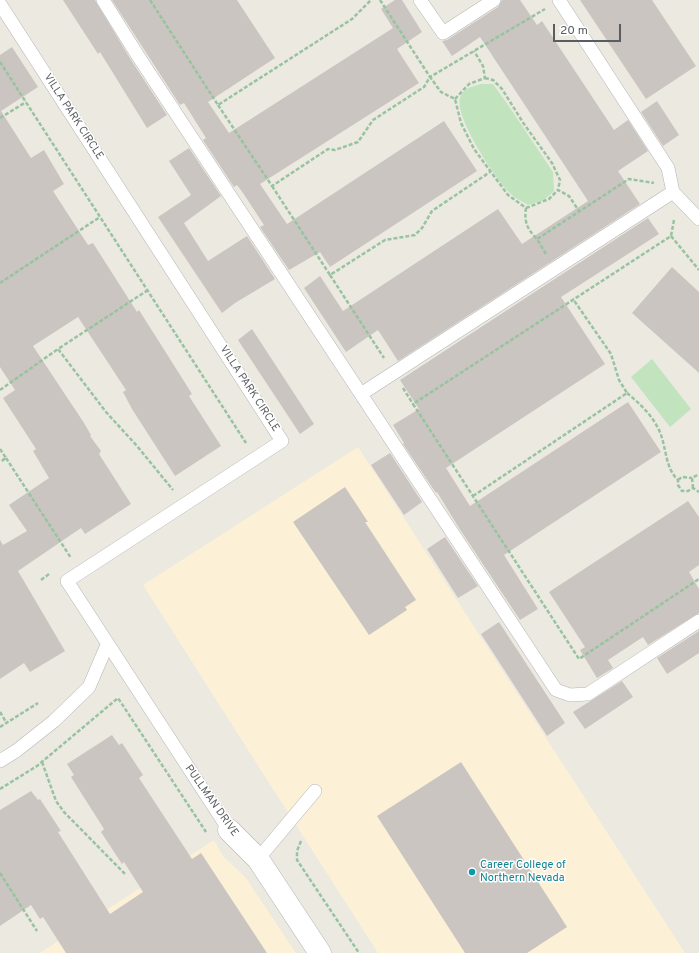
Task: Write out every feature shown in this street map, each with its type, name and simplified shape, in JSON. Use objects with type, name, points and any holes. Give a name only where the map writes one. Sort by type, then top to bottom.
[{"type":"street","name":"PULLMAN DRIVE","points":[[229,830],[258,859],[320,953]]},
{"type":"lane","points":[[104,0],[138,56],[556,690],[570,696],[588,694],[699,621]]},
{"type":"lane","points":[[420,0],[443,33],[494,0]]},
{"type":"lane","points":[[559,0],[668,168],[675,192],[699,218]]},
{"type":"lane","name":"VILLA PARK CIRCLE","points":[[0,4],[282,441],[67,581],[107,645]]},
{"type":"lane","points":[[360,394],[675,192]]},
{"type":"lane","points":[[0,761],[16,751],[54,721],[89,687],[107,645]]},
{"type":"lane","name":"PULLMAN DRIVE","points":[[107,645],[229,830]]},
{"type":"lane","points":[[258,859],[315,791]]},
{"type":"path","points":[[150,0],[393,373]]},
{"type":"path","points":[[218,106],[352,19],[371,0]]},
{"type":"path","points":[[474,51],[483,66],[485,78]]},
{"type":"path","points":[[0,62],[248,446]]},
{"type":"path","points":[[272,186],[328,149],[335,150],[358,142],[373,120],[424,87],[430,77],[441,92],[455,99],[461,123],[474,149],[490,172],[508,195],[526,208]]},
{"type":"path","points":[[455,99],[469,84],[485,78],[493,80],[502,89],[524,124],[552,163],[560,180],[558,190],[549,199],[526,208]]},
{"type":"path","points":[[0,118],[26,102]]},
{"type":"path","points":[[330,275],[385,240],[415,235],[422,228],[432,211],[490,172]]},
{"type":"path","points":[[537,239],[629,179],[675,192],[671,236],[699,270]]},
{"type":"path","points":[[558,190],[569,196],[579,211]]},
{"type":"path","points":[[526,208],[524,218],[528,230],[537,239],[556,268]]},
{"type":"path","points":[[0,283],[100,217]]},
{"type":"path","points":[[671,236],[413,404],[579,659],[699,579]]},
{"type":"path","points":[[0,390],[58,349],[148,290]]},
{"type":"path","points":[[573,300],[611,354],[619,380],[627,392],[646,409],[658,428],[670,472],[678,480],[678,485],[682,491],[688,491],[693,488]]},
{"type":"path","points":[[58,349],[106,412],[137,446],[176,493]]},
{"type":"path","points":[[473,496],[627,392]]},
{"type":"path","points":[[0,449],[72,560]]},
{"type":"path","points":[[0,462],[6,458]]},
{"type":"path","points":[[678,480],[682,477],[692,478],[699,474]]},
{"type":"path","points":[[692,478],[693,488]]},
{"type":"path","points":[[693,488],[699,492]]},
{"type":"path","points":[[66,564],[79,556]]},
{"type":"path","points":[[41,580],[54,572]]},
{"type":"path","points":[[0,789],[42,762],[118,698],[208,835]]},
{"type":"path","points":[[0,727],[38,703]]},
{"type":"path","points":[[0,712],[6,722]]},
{"type":"path","points":[[42,762],[56,801],[64,812],[125,874]]},
{"type":"path","points":[[301,841],[297,851],[297,860],[358,953]]},
{"type":"path","points":[[0,873],[37,931]]},
{"type":"shaded area","points":[[358,447],[685,953],[378,953],[143,585]]},
{"type":"shaded area","points":[[214,840],[223,856],[246,878],[296,953],[40,953]]},
{"type":"green space","points":[[482,84],[493,84],[553,172],[554,191],[544,200],[528,205],[512,195],[495,175],[469,133],[463,119],[460,107],[460,98],[466,90]]},
{"type":"green space","points":[[652,359],[691,409],[670,427],[631,377]]},
{"type":"building","points":[[63,0],[95,0],[131,60],[167,115],[147,128],[100,52],[98,54]]},
{"type":"building","points":[[112,0],[237,0],[275,58],[208,102],[229,133],[393,28],[381,9],[395,0],[402,0],[422,32],[397,49],[419,83],[260,184],[287,224],[444,121],[477,171],[330,267],[320,252],[289,270],[260,227],[264,225],[237,185],[234,187],[203,140],[206,138],[184,103],[180,105]]},
{"type":"building","points":[[502,0],[520,0],[537,25],[542,21],[614,130],[628,120],[648,151],[618,171],[640,204],[398,361],[378,330],[346,352],[304,288],[320,276],[343,311],[498,209],[522,244],[588,201],[480,37],[452,56],[442,41],[447,40],[498,7]]},
{"type":"building","points":[[580,0],[652,0],[696,66],[646,99]]},
{"type":"building","points":[[12,47],[38,87],[1,111],[31,158],[44,150],[64,184],[53,191],[88,245],[93,243],[137,312],[139,310],[192,394],[189,396],[221,446],[175,476],[132,409],[123,392],[126,390],[78,317],[33,346],[84,423],[91,435],[90,436],[101,451],[99,454],[131,504],[85,534],[81,528],[18,571],[65,651],[30,672],[24,663],[0,679],[0,540],[3,545],[27,531],[9,505],[49,478],[33,451],[36,449],[3,398],[15,390],[0,367],[0,55]]},
{"type":"building","points":[[657,101],[679,135],[663,146],[641,112]]},
{"type":"building","points":[[189,148],[221,196],[184,223],[208,261],[247,236],[275,279],[235,303],[222,313],[158,217],[191,195],[169,161]]},
{"type":"building","points":[[648,218],[659,234],[561,297],[605,364],[446,468],[470,506],[628,402],[661,452],[504,555],[538,609],[520,620],[437,492],[436,493],[403,444],[404,443],[393,425],[419,409],[400,380]]},
{"type":"building","points":[[672,267],[699,292],[699,373],[632,313]]},
{"type":"building","points":[[252,329],[314,424],[300,434],[238,340]]},
{"type":"building","points":[[390,453],[422,502],[404,515],[371,465]]},
{"type":"building","points":[[345,487],[368,522],[365,522],[416,600],[405,607],[407,610],[369,635],[293,522]]},
{"type":"building","points":[[688,501],[699,517],[699,565],[689,572],[699,589],[699,613],[648,645],[643,637],[608,660],[613,668],[597,678],[580,650],[585,647],[549,592]]},
{"type":"building","points":[[445,537],[478,586],[458,598],[427,549]]},
{"type":"building","points":[[499,622],[565,723],[547,736],[481,634]]},
{"type":"building","points":[[699,631],[699,653],[667,674],[657,658]]},
{"type":"building","points":[[622,681],[633,697],[585,729],[573,712]]},
{"type":"building","points":[[112,735],[119,745],[122,743],[143,775],[139,778],[192,859],[201,853],[267,953],[66,953],[43,917],[40,919],[31,905],[0,926],[0,810],[31,791],[38,800],[40,799],[61,831],[58,832],[110,914],[143,892],[124,862],[122,864],[101,832],[104,829],[71,777],[74,775],[67,764]]},
{"type":"building","name":"Career College of Northern Nevada","points":[[461,762],[567,927],[527,953],[465,953],[377,816]]},
{"type":"place","name":"Career College of Northern Nevada","points":[[472,872]]}]
